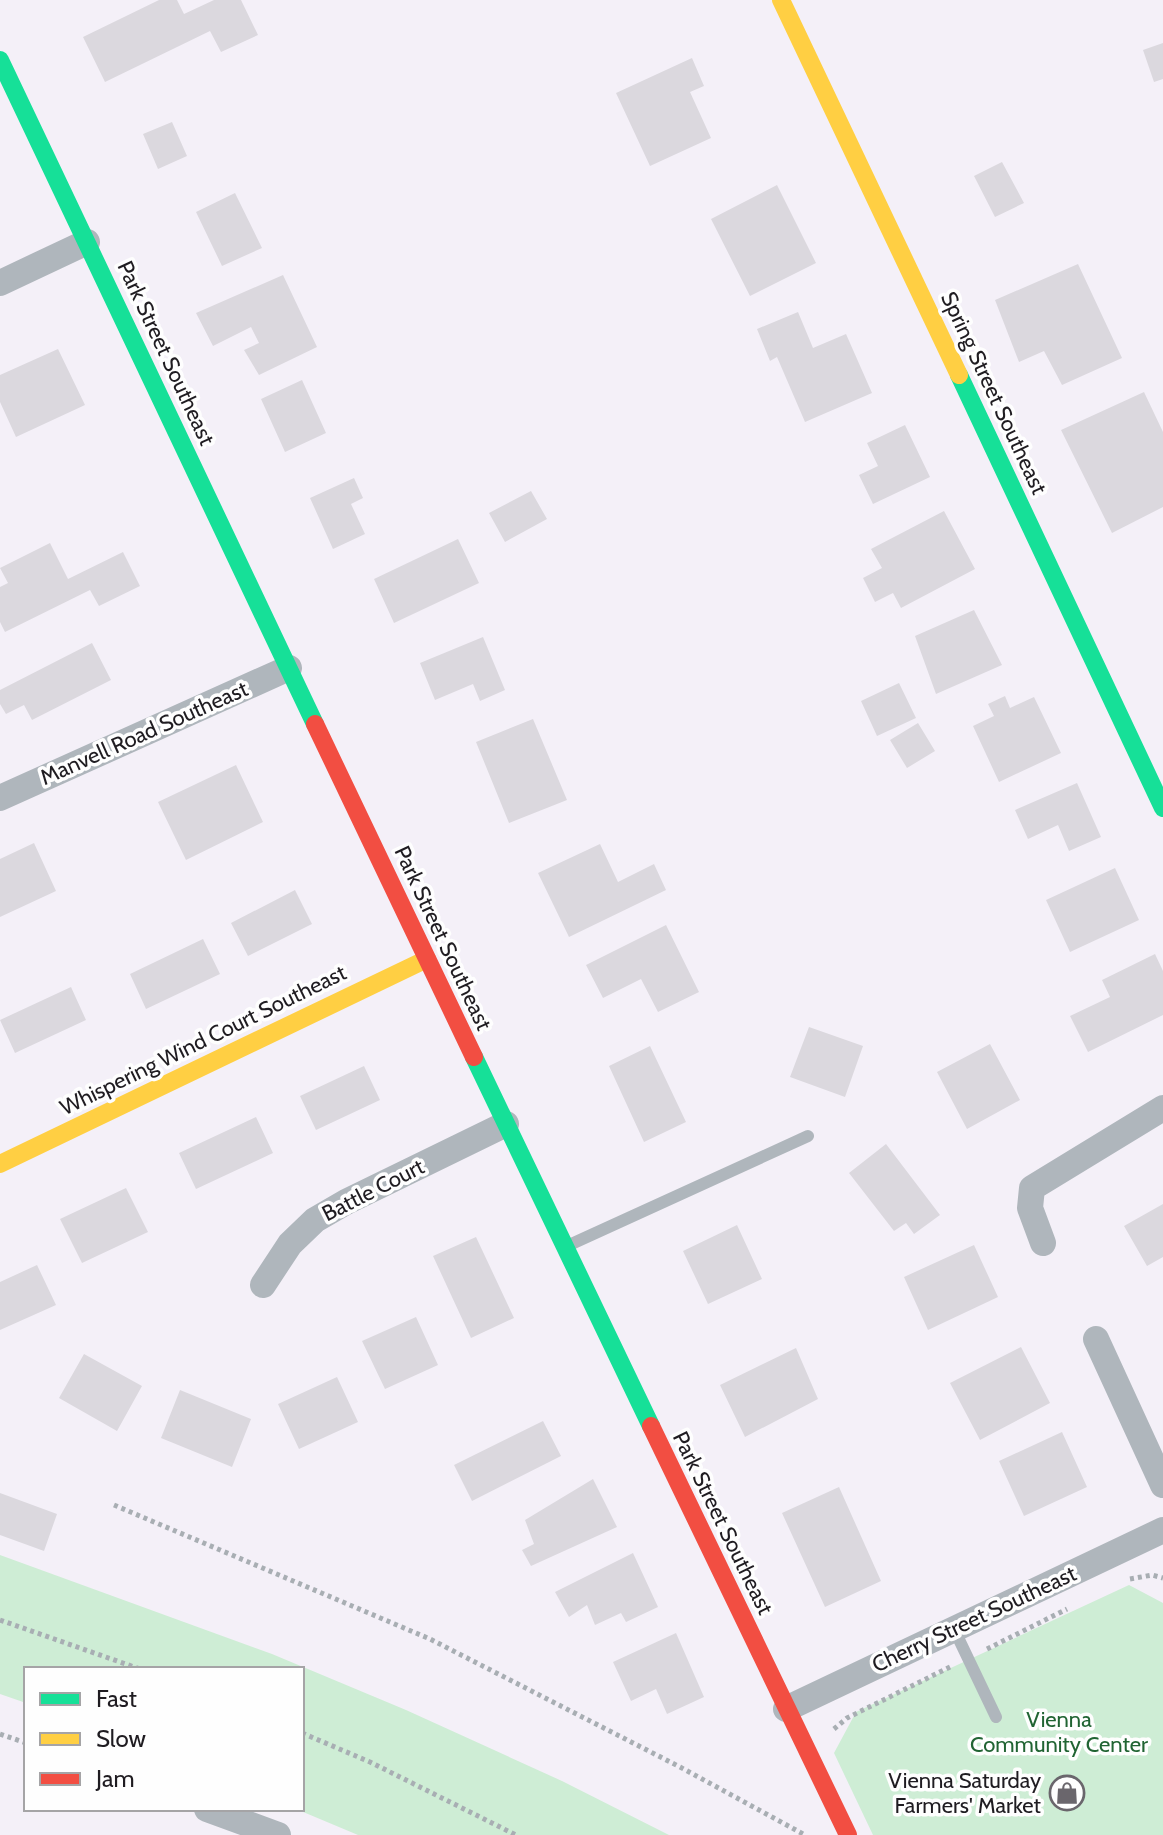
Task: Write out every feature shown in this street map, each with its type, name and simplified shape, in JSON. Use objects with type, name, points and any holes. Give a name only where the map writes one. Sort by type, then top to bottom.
[{"type":"main road","name":"Spring Street Southeast","points":[[781,0],[1163,808]]},
{"type":"main road","name":"Park Street Southeast","points":[[0,60],[848,1835]]},
{"type":"main road","name":"Whispering Wind Court Southeast","points":[[0,1164],[427,959]]},
{"type":"street","points":[[0,283],[87,242]]},
{"type":"street","name":"Manvell Road Southeast","points":[[0,798],[289,668]]},
{"type":"street","points":[[1043,1243],[1030,1208],[1032,1188],[1163,1108]]},
{"type":"street","name":"Battle Court","points":[[263,1285],[290,1244],[315,1220],[506,1124]]},
{"type":"street","points":[[1096,1339],[1163,1485]]},
{"type":"street","name":"Cherry Street Southeast","points":[[786,1709],[1163,1530]]},
{"type":"street","points":[[212,1811],[278,1835]]},
{"type":"lane","points":[[565,1247],[808,1136]]},
{"type":"lane","points":[[954,1629],[996,1717]]},
{"type":"path","points":[[114,1505],[430,1639],[805,1835]]},
{"type":"path","points":[[1116,1585],[1152,1575],[1163,1578]]},
{"type":"path","points":[[834,1729],[847,1718],[1075,1606]]},
{"type":"path","points":[[0,1620],[134,1667]]},
{"type":"path","points":[[0,1734],[24,1742]]},
{"type":"path","points":[[304,1734],[516,1835]]},
{"type":"green space","points":[[0,1555],[303,1667],[24,1667],[24,1702],[0,1694]]},
{"type":"green space","name":"Vienna Community Center","points":[[1129,1585],[1163,1603],[1163,1835],[873,1835],[834,1753],[856,1712]]},
{"type":"green space","points":[[304,1667],[562,1781],[669,1835],[358,1835],[301,1811],[304,1811]]},
{"type":"building","points":[[159,0],[177,0],[184,14],[214,0],[241,0],[258,35],[221,52],[210,31],[105,82],[83,37]]},
{"type":"building","points":[[1163,43],[1163,79],[1154,82],[1143,50]]},
{"type":"building","points":[[692,58],[704,86],[690,92],[711,138],[650,166],[616,93]]},
{"type":"building","points":[[172,122],[187,156],[158,169],[143,134]]},
{"type":"building","points":[[1002,162],[1024,203],[995,217],[974,176]]},
{"type":"building","points":[[777,185],[816,263],[750,296],[711,219]]},
{"type":"building","points":[[235,193],[262,248],[222,266],[196,212]]},
{"type":"building","points":[[1078,264],[1122,358],[1062,385],[1044,351],[1019,362],[995,300]]},
{"type":"building","points":[[283,275],[317,347],[259,375],[244,350],[259,343],[251,327],[213,346],[196,313]]},
{"type":"building","points":[[798,312],[813,348],[846,334],[872,393],[805,422],[777,357],[770,361],[757,329]]},
{"type":"building","points":[[58,349],[85,405],[16,437],[0,402],[0,375]]},
{"type":"building","points":[[302,380],[326,433],[285,452],[261,399]]},
{"type":"building","points":[[1144,392],[1163,432],[1163,507],[1112,533],[1061,430]]},
{"type":"building","points":[[905,425],[930,477],[873,504],[859,475],[878,466],[867,443]]},
{"type":"building","points":[[354,478],[363,498],[351,504],[365,534],[333,549],[310,498]]},
{"type":"building","points":[[531,491],[547,519],[505,542],[489,513]]},
{"type":"building","points":[[944,511],[975,569],[901,608],[893,593],[875,602],[863,578],[882,568],[871,549]]},
{"type":"building","points":[[458,539],[479,583],[394,623],[374,579]]},
{"type":"building","points":[[50,543],[68,579],[123,552],[140,586],[99,606],[90,590],[5,632],[0,622],[0,587],[8,583],[0,568]]},
{"type":"building","points":[[974,610],[1002,665],[936,694],[915,636]]},
{"type":"building","points":[[483,637],[505,690],[480,701],[473,684],[435,700],[420,663]]},
{"type":"building","points":[[92,643],[111,680],[32,720],[24,705],[6,714],[0,704],[0,690]]},
{"type":"building","points":[[899,683],[916,718],[877,736],[861,701]]},
{"type":"building","points":[[1005,696],[1010,708],[1034,697],[1061,753],[999,782],[973,726],[994,716],[988,704]]},
{"type":"building","points":[[533,719],[567,800],[509,823],[476,742]]},
{"type":"building","points":[[918,723],[935,751],[907,768],[890,740]]},
{"type":"building","points":[[236,765],[263,822],[186,860],[158,802]]},
{"type":"building","points":[[1077,783],[1101,837],[1069,851],[1058,825],[1028,839],[1015,810]]},
{"type":"building","points":[[34,843],[56,891],[0,917],[0,859]]},
{"type":"building","points":[[600,844],[618,882],[654,864],[666,890],[569,937],[538,873]]},
{"type":"building","points":[[1115,868],[1139,920],[1070,952],[1046,900]]},
{"type":"building","points":[[295,890],[312,924],[248,956],[231,923]]},
{"type":"building","points":[[666,925],[699,992],[658,1012],[641,979],[603,998],[586,965]]},
{"type":"building","points":[[203,939],[220,974],[146,1009],[130,974]]},
{"type":"building","points":[[1155,954],[1163,971],[1163,1015],[1088,1052],[1070,1016],[1110,997],[1102,980]]},
{"type":"building","points":[[71,987],[86,1020],[15,1053],[0,1020]]},
{"type":"building","points":[[809,1027],[863,1046],[845,1097],[790,1077]]},
{"type":"building","points":[[990,1044],[1020,1100],[967,1129],[937,1072]]},
{"type":"building","points":[[650,1046],[686,1122],[644,1142],[609,1066]]},
{"type":"building","points":[[364,1066],[380,1100],[316,1130],[300,1096]]},
{"type":"building","points":[[256,1117],[273,1153],[196,1189],[179,1153]]},
{"type":"building","points":[[886,1144],[940,1215],[914,1234],[906,1223],[894,1231],[849,1173]]},
{"type":"building","points":[[126,1188],[148,1232],[82,1263],[60,1219]]},
{"type":"building","points":[[1163,1204],[1163,1257],[1147,1266],[1124,1226]]},
{"type":"building","points":[[737,1225],[762,1279],[708,1304],[683,1251]]},
{"type":"building","points":[[476,1237],[514,1318],[471,1338],[433,1256]]},
{"type":"building","points":[[974,1245],[998,1297],[928,1330],[904,1277]]},
{"type":"building","points":[[37,1265],[56,1305],[0,1330],[0,1282]]},
{"type":"building","points":[[416,1317],[438,1365],[385,1389],[362,1341]]},
{"type":"building","points":[[1021,1347],[1050,1403],[980,1440],[950,1383]]},
{"type":"building","points":[[796,1348],[818,1399],[745,1437],[720,1385]]},
{"type":"building","points":[[84,1354],[142,1386],[117,1431],[59,1398]]},
{"type":"building","points":[[337,1377],[358,1422],[299,1449],[278,1404]]},
{"type":"building","points":[[180,1390],[251,1419],[232,1467],[161,1438]]},
{"type":"building","points":[[543,1421],[561,1456],[472,1501],[454,1465]]},
{"type":"building","points":[[1062,1432],[1087,1487],[1024,1516],[999,1461]]},
{"type":"building","points":[[593,1479],[617,1527],[531,1566],[522,1550],[534,1544],[525,1520]]},
{"type":"building","points":[[839,1487],[881,1581],[825,1607],[782,1513]]},
{"type":"building","points":[[0,1493],[57,1514],[44,1551],[0,1535]]},
{"type":"building","points":[[633,1553],[658,1607],[626,1622],[621,1613],[595,1625],[587,1605],[569,1617],[555,1592]]},
{"type":"building","points":[[676,1633],[704,1697],[667,1714],[656,1689],[631,1701],[613,1662]]},
{"type":"traffic: fast","points":[[0,60],[315,724]]},
{"type":"traffic: fast","points":[[959,375],[1163,808]]},
{"type":"traffic: fast","points":[[474,1057],[651,1426]]},
{"type":"traffic: slow","points":[[781,0],[959,375]]},
{"type":"traffic: slow","points":[[0,1164],[427,959]]},
{"type":"traffic: jam","points":[[315,724],[474,1057]]},
{"type":"traffic: jam","points":[[651,1426],[848,1835]]},
{"type":"place","name":"Vienna Saturday Farmers' Market","points":[[1067,1793]]}]
